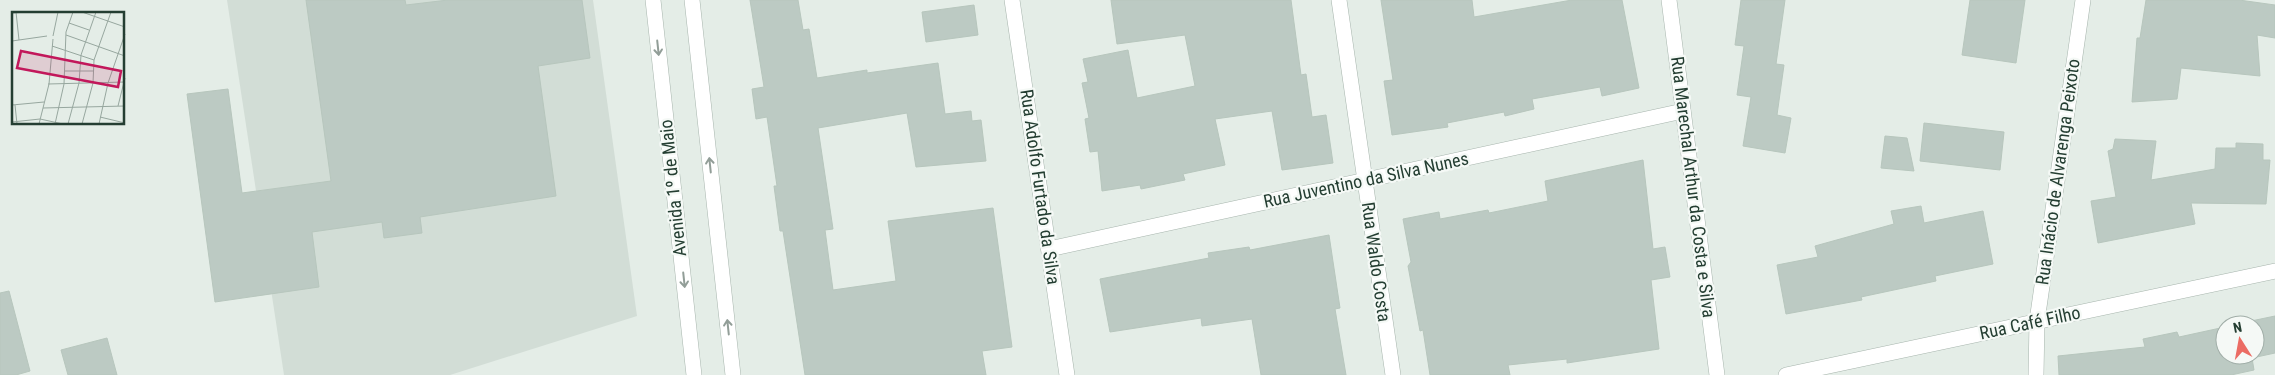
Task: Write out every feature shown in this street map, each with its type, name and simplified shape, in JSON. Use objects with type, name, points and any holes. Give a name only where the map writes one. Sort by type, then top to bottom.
[{"type":"street","name":"Avenida 1º de Maio","points":[[653,0],[694,375]]},
{"type":"street","points":[[692,0],[733,375]]},
{"type":"street","name":"Rua Adolfo Furtado da Silva","points":[[1012,0],[1068,375]]},
{"type":"street","name":"Rua Waldo Costa","points":[[1339,0],[1393,375]]},
{"type":"street","name":"Rua Marechal Arthur da Costa e Silva","points":[[1669,0],[1717,375]]},
{"type":"street","name":"Rua Inácio de Alvarenga Peixoto","points":[[2036,375],[2037,321],[2083,0]]},
{"type":"street","name":"Rua Juventino da Silva Nunes","points":[[1049,249],[1684,111]]},
{"type":"street","name":"Rua Café Filho","points":[[1786,375],[2275,271]]},
{"type":"shaded area","points":[[227,0],[593,0],[637,316],[450,375],[284,375]]},
{"type":"building","points":[[306,0],[405,0],[406,5],[448,0],[582,0],[590,58],[538,66],[556,196],[420,217],[422,233],[384,238],[382,222],[312,232],[319,287],[215,302],[187,94],[228,89],[242,193],[331,181]]},
{"type":"building","points":[[750,0],[798,0],[803,30],[809,29],[817,78],[867,70],[867,73],[938,63],[945,114],[971,111],[972,121],[981,120],[986,161],[916,167],[907,113],[818,128],[833,229],[825,230],[833,290],[896,281],[888,221],[993,208],[1012,347],[982,351],[986,375],[805,375],[783,231],[780,231],[774,186],[777,186],[767,117],[756,119],[752,89],[764,87]]},
{"type":"building","points":[[1111,0],[1291,0],[1301,75],[1306,74],[1312,117],[1326,115],[1333,163],[1282,170],[1272,111],[1215,119],[1225,165],[1183,174],[1185,180],[1141,189],[1140,185],[1102,191],[1098,151],[1090,152],[1085,119],[1089,118],[1082,83],[1088,82],[1083,59],[1128,50],[1137,98],[1195,86],[1185,35],[1117,44]]},
{"type":"building","points":[[1381,0],[1472,0],[1474,17],[1572,0],[1622,0],[1639,88],[1602,96],[1600,87],[1532,99],[1534,109],[1505,116],[1504,112],[1447,123],[1448,127],[1392,135],[1384,81],[1393,80]]},
{"type":"building","points":[[1741,0],[1785,0],[1776,64],[1784,65],[1777,115],[1791,118],[1785,153],[1743,146],[1751,97],[1737,95],[1744,46],[1735,45]]},
{"type":"building","points":[[1970,0],[2025,0],[2016,63],[1962,55]]},
{"type":"building","points":[[2146,0],[2239,0],[2275,5],[2275,38],[2257,35],[2260,76],[2181,68],[2177,99],[2132,102],[2137,38],[2140,38]]},
{"type":"building","points":[[974,5],[978,35],[926,42],[922,12]]},
{"type":"building","points":[[1924,123],[2004,132],[2000,170],[1920,161]]},
{"type":"building","points":[[1885,136],[1907,138],[1914,171],[1881,168]]},
{"type":"building","points":[[2115,139],[2156,141],[2151,180],[2215,169],[2216,148],[2236,148],[2236,143],[2263,144],[2263,160],[2270,160],[2266,204],[2191,203],[2195,224],[2098,243],[2091,201],[2116,197],[2108,151],[2113,149]]},
{"type":"building","points":[[1643,160],[1653,249],[1665,247],[1670,277],[1651,280],[1659,349],[1567,363],[1567,359],[1508,365],[1510,375],[1430,375],[1423,330],[1420,331],[1408,266],[1411,262],[1403,219],[1439,212],[1440,219],[1488,210],[1489,213],[1548,201],[1545,181]]},
{"type":"building","points":[[1921,206],[1924,223],[1983,211],[1993,264],[1935,276],[1936,281],[1861,297],[1862,300],[1786,314],[1777,265],[1818,257],[1815,246],[1894,224],[1891,211]]},
{"type":"building","points":[[1329,235],[1340,308],[1335,309],[1346,375],[1261,375],[1252,319],[1202,326],[1201,318],[1110,332],[1100,279],[1209,258],[1208,253],[1249,247],[1250,250]]},
{"type":"building","points":[[9,291],[30,371],[16,375],[0,375],[0,293]]},
{"type":"building","points":[[2275,316],[2275,353],[2265,355],[2265,318]]},
{"type":"building","points":[[2215,329],[2215,365],[2253,365],[2254,370],[2231,375],[2059,375],[2058,356],[2145,347],[2143,339],[2177,332],[2179,337]]},
{"type":"building","points":[[107,338],[117,375],[68,375],[61,350]]}]
